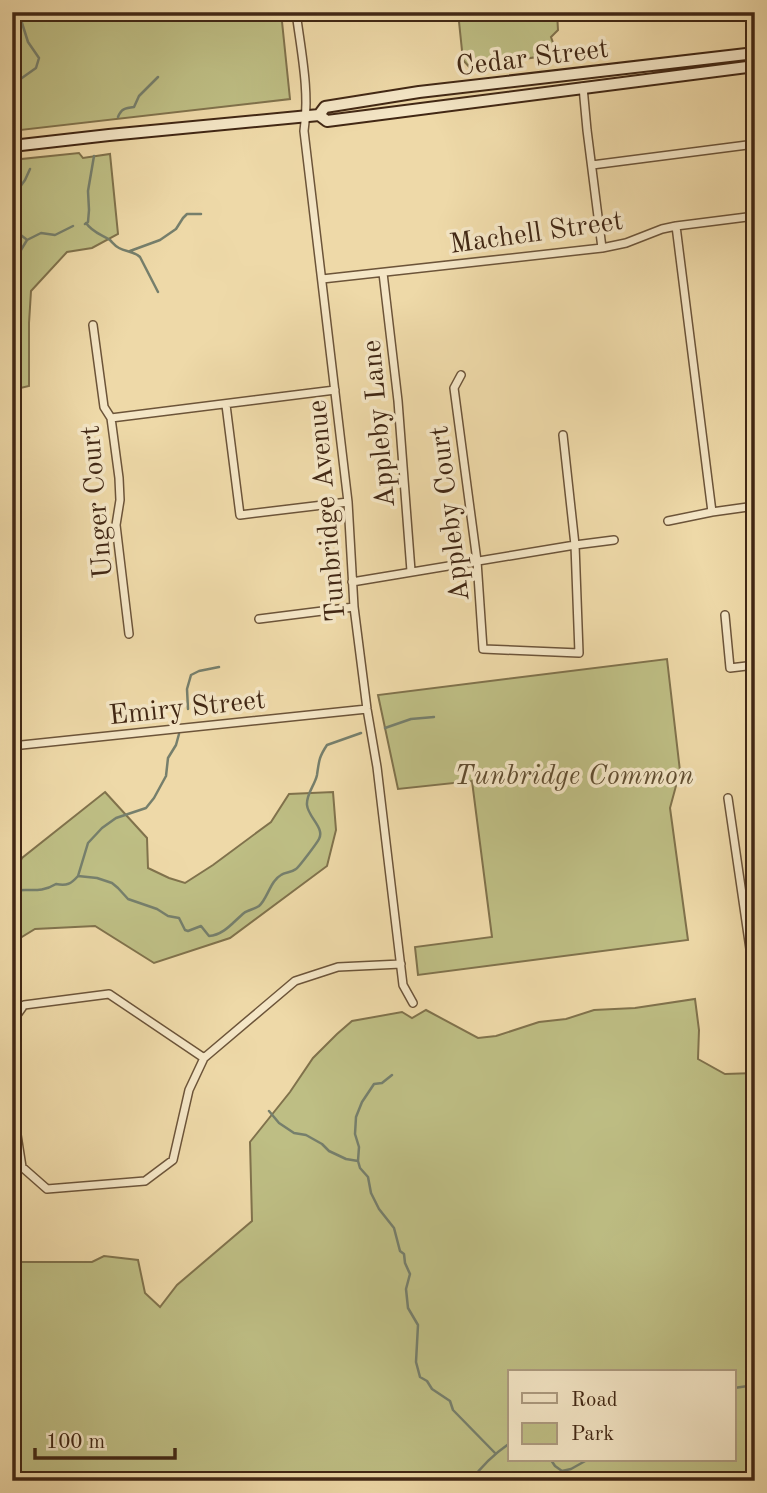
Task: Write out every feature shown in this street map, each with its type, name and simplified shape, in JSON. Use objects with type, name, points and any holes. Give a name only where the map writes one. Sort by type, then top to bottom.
[{"type":"main road","name":"Cedar Street","points":[[319,115],[326,107],[419,92],[755,53]]},
{"type":"main road","name":"Cedar Street","points":[[12,146],[306,116],[319,115],[327,121],[755,66]]},
{"type":"street","name":"Tunbridge Avenue","points":[[296,12],[306,96],[304,131],[348,502],[354,607],[377,767],[403,985],[413,1003]]},
{"type":"street","points":[[583,87],[602,248]]},
{"type":"street","points":[[592,165],[753,145],[755,166]]},
{"type":"street","name":"Machell Street","points":[[322,279],[602,248],[676,226],[755,216]]},
{"type":"street","points":[[676,226],[712,512]]},
{"type":"street","name":"Appleby Lane","points":[[383,273],[398,401],[411,571]]},
{"type":"street","name":"Unger Court","points":[[93,325],[104,407],[111,418],[119,478],[120,500],[116,525],[130,634]]},
{"type":"street","name":"Appleby Court","points":[[461,375],[454,388],[477,561],[483,649],[579,653],[575,545]]},
{"type":"street","points":[[111,418],[335,390]]},
{"type":"street","points":[[226,405],[240,515],[348,502]]},
{"type":"street","points":[[563,435],[575,545]]},
{"type":"street","points":[[668,521],[755,506]]},
{"type":"street","points":[[352,582],[614,540]]},
{"type":"street","points":[[259,619],[354,607]]},
{"type":"street","points":[[725,615],[730,668],[755,665]]},
{"type":"street","name":"Emiry Street","points":[[12,746],[367,709]]},
{"type":"street","points":[[728,798],[755,983]]},
{"type":"street","points":[[12,1103],[22,1167],[47,1189],[145,1181],[173,1160],[189,1090],[204,1058],[295,981],[338,967],[401,964]]},
{"type":"street","points":[[12,1022],[24,1004],[109,994],[204,1058]]},
{"type":"green space","points":[[12,12],[281,12],[290,99],[12,131]]},
{"type":"green space","points":[[458,12],[557,12],[558,30],[551,37],[555,54],[471,69],[463,60]]},
{"type":"green space","points":[[79,153],[83,158],[110,154],[118,234],[92,248],[67,252],[31,291],[29,386],[12,390],[12,160]]},
{"type":"green space","name":"Tunbridge Common","points":[[667,659],[680,771],[670,808],[688,940],[418,975],[415,947],[492,937],[472,781],[398,789],[378,695]]},
{"type":"green space","points":[[105,792],[147,838],[148,868],[185,883],[271,822],[289,794],[333,792],[336,830],[327,866],[230,938],[154,963],[95,926],[35,929],[12,943],[12,871],[16,870],[22,858]]},
{"type":"green space","points":[[695,999],[699,1030],[698,1059],[725,1074],[755,1073],[755,1481],[12,1481],[12,1262],[92,1262],[104,1256],[138,1260],[145,1293],[160,1307],[177,1285],[252,1221],[250,1142],[313,1058],[352,1021],[402,1012],[412,1018],[426,1010],[478,1038],[496,1036],[539,1022],[566,1019],[594,1010],[635,1008]]},
{"type":"waterway","points":[[12,85],[36,68],[39,58],[28,42],[15,12]]},
{"type":"waterway","points":[[118,117],[124,109],[134,107],[139,96],[158,77]]},
{"type":"waterway","points":[[85,224],[88,222],[88,191],[94,156]]},
{"type":"waterway","points":[[12,198],[30,169]]},
{"type":"waterway","points":[[130,251],[160,240],[176,229],[187,214],[201,214]]},
{"type":"waterway","points":[[86,223],[118,247],[140,257],[158,292]]},
{"type":"waterway","points":[[12,224],[14,230],[26,239]]},
{"type":"waterway","points":[[12,265],[27,240],[41,233],[55,235],[73,226]]},
{"type":"waterway","points":[[188,709],[187,689],[191,675],[219,667]]},
{"type":"waterway","points":[[385,728],[411,719],[434,717]]},
{"type":"waterway","points":[[12,891],[40,890],[56,884],[71,883],[78,876],[97,878],[112,883],[128,899],[179,918],[185,930],[201,926],[209,936],[219,933],[244,913],[259,906],[277,878],[296,869],[315,845],[320,831],[308,809],[307,801],[321,756],[327,745],[361,733]]},
{"type":"waterway","points":[[78,876],[88,843],[102,828],[116,818],[146,808],[154,798],[166,776],[168,758],[179,734]]},
{"type":"waterway","points":[[392,1075],[382,1083],[374,1084],[356,1117],[358,1161],[368,1177],[371,1193],[379,1209],[394,1228],[410,1274],[406,1289],[408,1308],[418,1325],[416,1362],[420,1377],[450,1401],[453,1410],[495,1453]]},
{"type":"waterway","points":[[269,1111],[279,1123],[294,1133],[306,1135],[329,1151],[358,1161]]},
{"type":"waterway","points":[[736,1388],[755,1385]]},
{"type":"waterway","points":[[471,1481],[489,1460],[508,1444]]},
{"type":"waterway","points":[[552,1462],[562,1471],[583,1462]]}]
